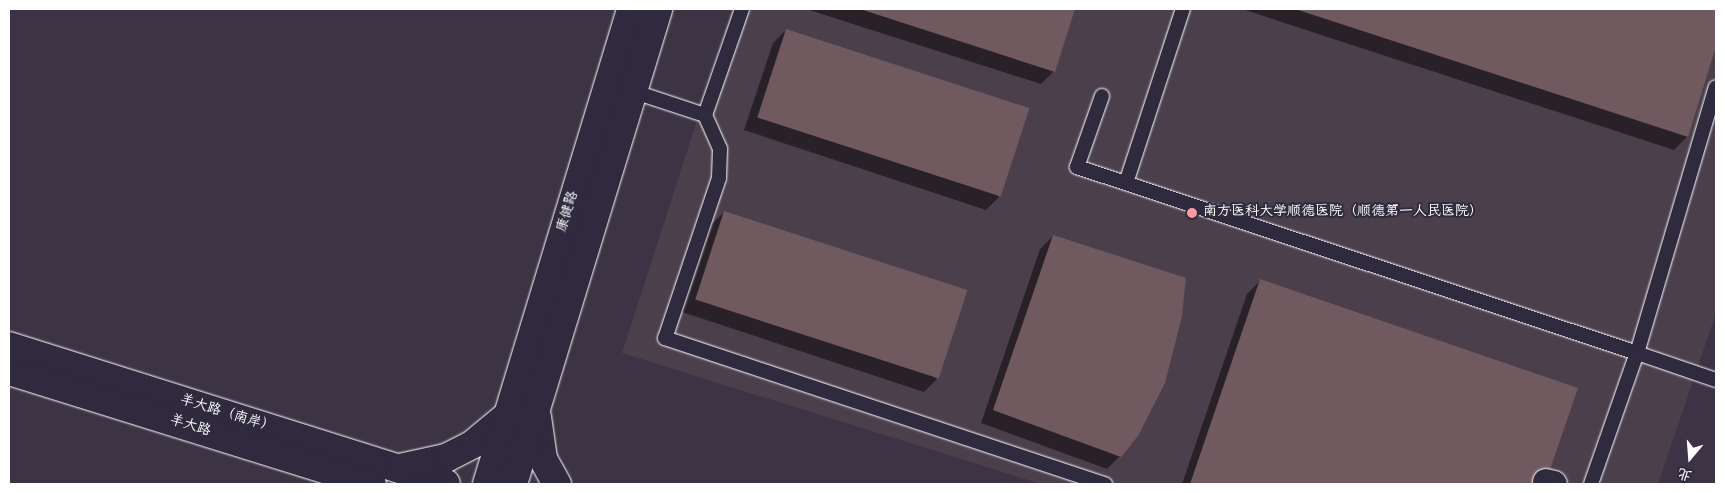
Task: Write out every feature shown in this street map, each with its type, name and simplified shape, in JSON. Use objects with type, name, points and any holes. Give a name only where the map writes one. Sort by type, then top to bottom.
[{"type":"street","name":"康健路","points":[[487,484],[631,9]]},
{"type":"street","name":"康健路","points":[[513,484],[658,9]]},
{"type":"street","name":"羊大路（南岸）","points":[[9,346],[446,484]]},
{"type":"street","name":"羊大路","points":[[9,371],[372,484]]},
{"type":"street","name":"康健路","points":[[536,408],[543,459],[557,484]]},
{"type":"street","points":[[397,468],[446,458],[473,444],[508,415]]},
{"type":"lane","points":[[742,9],[706,115],[720,149],[719,178],[665,338],[1105,484]]},
{"type":"lane","points":[[1126,183],[1183,9]]},
{"type":"lane","points":[[1590,484],[1637,353],[1716,88]]},
{"type":"lane","points":[[632,91],[706,115]]},
{"type":"lane","points":[[1102,96],[1077,167],[1716,380]]},
{"type":"shaded area","name":"南方医科大学顺德医院（顺德第一人民医院）","points":[[733,9],[1716,9],[1716,313],[1658,484],[1041,484],[622,353]]},
{"type":"building","points":[[860,9],[1075,9],[1055,72]]},
{"type":"building","points":[[1295,9],[1716,9],[1716,46],[1688,137]]},
{"type":"building","points":[[786,29],[1029,108],[1001,197],[757,117]]},
{"type":"building","points":[[724,211],[967,290],[939,379],[695,299]]},
{"type":"building","points":[[1053,235],[1186,278],[1182,316],[1165,383],[1138,436],[1121,457],[993,410]]},
{"type":"building","points":[[1260,279],[1578,388],[1545,484],[1190,484]]},
{"type":"place","name":"南方医科大学顺德医院（顺德第一人民医院）","points":[[1192,213]]}]
